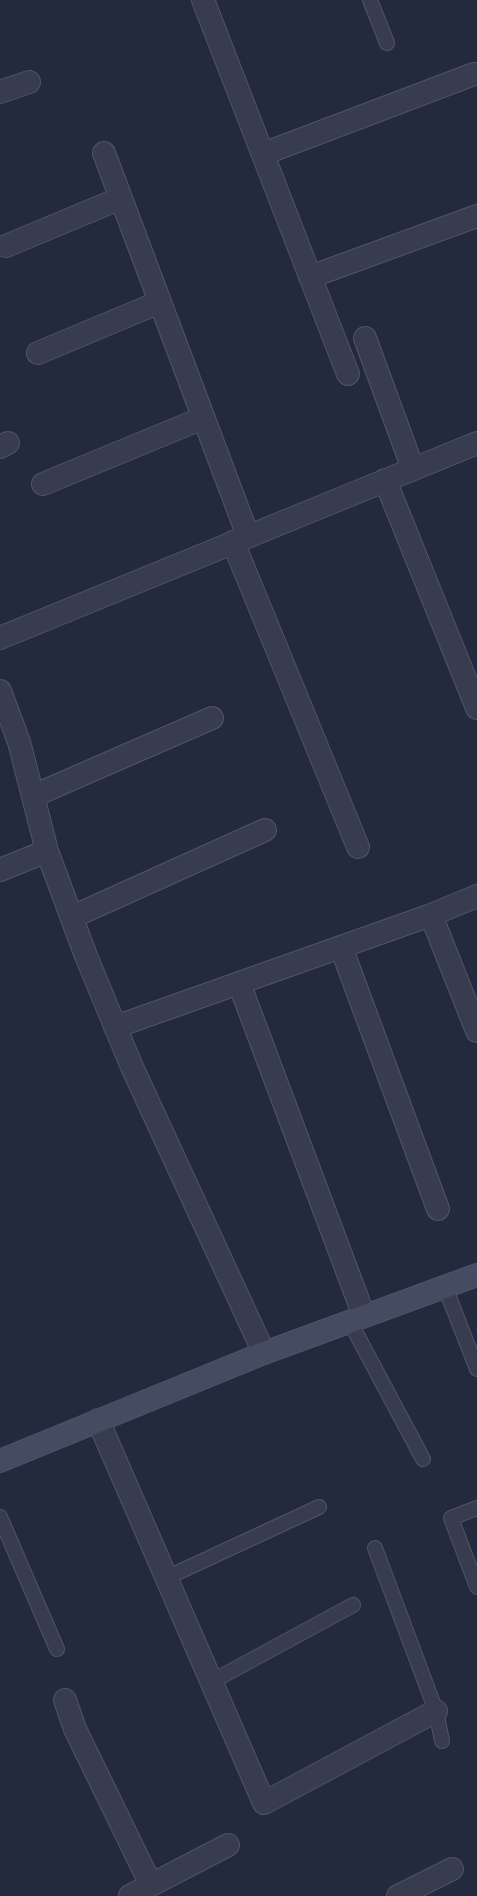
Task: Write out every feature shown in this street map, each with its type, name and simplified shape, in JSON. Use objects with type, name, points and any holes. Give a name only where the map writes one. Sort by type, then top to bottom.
[{"type":"street","points":[[203,0],[348,374]]},
{"type":"street","points":[[263,154],[474,74]]},
{"type":"street","points":[[0,92],[29,82]]},
{"type":"street","points":[[104,153],[203,418],[240,539],[358,848]]},
{"type":"street","points":[[6,246],[121,198]]},
{"type":"street","points":[[310,277],[477,216]]},
{"type":"street","points":[[38,353],[160,302]]},
{"type":"street","points":[[364,338],[413,469]]},
{"type":"street","points":[[43,484],[203,418]]},
{"type":"street","points":[[0,638],[477,443]]},
{"type":"street","points":[[384,480],[477,708]]},
{"type":"street","points":[[0,691],[19,742],[47,851],[116,1027],[154,1116],[264,1353]]},
{"type":"street","points":[[33,796],[212,718]]},
{"type":"street","points":[[72,916],[265,830]]},
{"type":"street","points":[[0,870],[47,851]]},
{"type":"street","points":[[116,1027],[431,915],[477,896]]},
{"type":"street","points":[[431,915],[477,1032]]},
{"type":"street","points":[[341,947],[438,1209]]},
{"type":"street","points":[[239,983],[357,1319]]},
{"type":"street","points":[[0,1461],[264,1353],[477,1275]]},
{"type":"street","points":[[98,1420],[264,1803],[436,1711]]},
{"type":"street","points":[[65,1700],[75,1729],[151,1885]]},
{"type":"street","points":[[130,1896],[228,1845]]},
{"type":"street","points":[[398,1896],[452,1869]]},
{"type":"lane","points":[[370,0],[387,43]]},
{"type":"lane","points":[[445,1286],[477,1369]]},
{"type":"lane","points":[[357,1319],[423,1460]]},
{"type":"lane","points":[[166,1578],[320,1508]]},
{"type":"lane","points":[[477,1508],[451,1518],[477,1587]]},
{"type":"lane","points":[[0,1517],[57,1649]]},
{"type":"lane","points":[[375,1548],[436,1711],[442,1741]]},
{"type":"lane","points":[[211,1682],[353,1605]]}]
